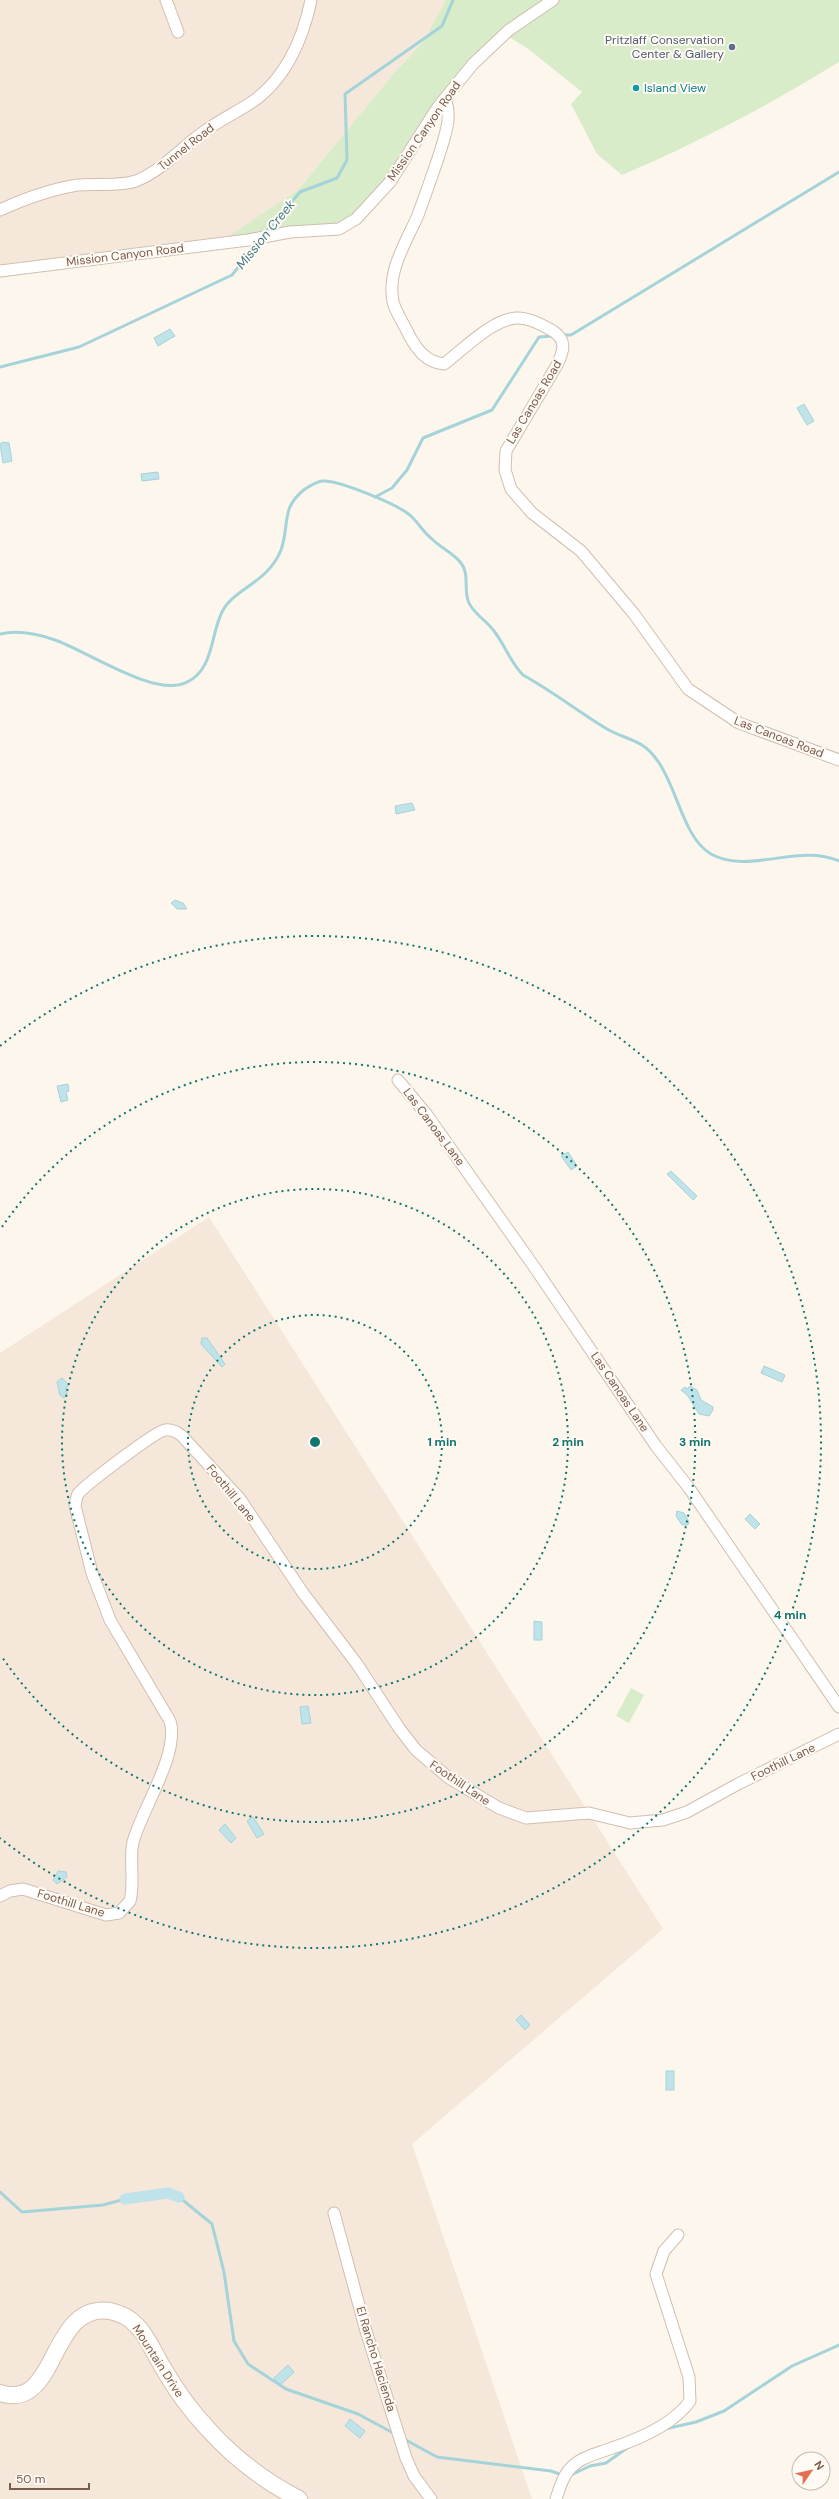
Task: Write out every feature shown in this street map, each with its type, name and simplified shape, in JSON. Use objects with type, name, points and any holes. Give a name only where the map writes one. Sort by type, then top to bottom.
[{"type":"main road","name":"Mountain Drive","points":[[0,2394],[8,2395],[22,2393],[39,2382],[68,2329],[77,2319],[98,2311],[118,2313],[137,2326],[173,2386],[209,2431],[254,2472],[299,2499]]},
{"type":"street","points":[[166,0],[178,32]]},
{"type":"street","name":"Tunnel Road","points":[[0,210],[45,193],[78,185],[124,184],[157,170],[201,133],[249,104],[273,83],[281,74],[300,39],[311,0]]},
{"type":"street","name":"Mission Canyon Road","points":[[0,271],[270,236],[339,229],[356,219],[398,171],[414,142],[470,67],[508,30],[553,0]]},
{"type":"street","name":"Las Canoas Road","points":[[445,99],[449,109],[448,127],[430,182],[409,237],[398,258],[393,278],[393,302],[411,338],[424,357],[432,362],[444,364],[470,342],[501,324],[516,318],[545,326],[560,336],[564,343],[563,352],[557,365],[506,451],[505,470],[511,489],[532,514],[581,551],[634,614],[688,689],[717,711],[739,723],[839,760]]},
{"type":"street","name":"Las Canoas Lane","points":[[398,1080],[427,1115],[508,1230],[656,1446],[689,1488],[839,1707]]},
{"type":"street","name":"Foothill Lane","points":[[0,1896],[10,1891],[23,1889],[106,1915],[119,1913],[130,1901],[133,1844],[167,1756],[172,1733],[170,1720],[118,1634],[100,1597],[75,1506],[77,1495],[90,1480],[106,1472],[155,1434],[166,1430],[172,1430],[182,1436],[240,1500],[303,1593],[357,1664],[399,1728],[416,1750],[448,1778],[499,1808],[526,1818],[589,1813],[630,1823],[663,1820],[687,1812],[738,1784],[839,1734]]},
{"type":"street","name":"El Rancho Hacienda","points":[[334,2213],[366,2331],[406,2458],[414,2476],[431,2499]]},
{"type":"street","points":[[556,2499],[563,2480],[576,2463],[589,2456],[632,2440],[654,2429],[675,2417],[690,2400],[689,2377],[656,2274],[664,2251],[678,2235]]},
{"type":"shaded area","points":[[0,0],[446,0],[423,42],[394,73],[298,190],[222,243],[0,271]]},
{"type":"shaded area","points":[[209,1217],[663,1929],[412,2144],[532,2499],[0,2499],[0,1353]]},
{"type":"green space","points":[[446,0],[839,0],[839,62],[733,123],[706,137],[622,175],[597,154],[571,104],[582,92],[527,48],[501,32],[405,160],[359,213],[342,223],[294,226],[226,238],[298,190],[394,73],[423,42]]},
{"type":"green space","points":[[631,1688],[644,1695],[629,1723],[616,1716]]},
{"type":"water","points":[[170,329],[175,336],[158,346],[154,338]]},
{"type":"water","points":[[804,404],[814,421],[807,425],[797,408]]},
{"type":"water","points":[[3,442],[9,443],[12,461],[3,463],[0,444]]},
{"type":"water","points":[[158,472],[159,479],[142,481],[141,474]]},
{"type":"water","points":[[412,803],[415,810],[396,814],[395,806]]},
{"type":"water","points":[[175,900],[183,903],[187,909],[177,909],[171,903]]},
{"type":"water","points":[[68,1084],[69,1091],[66,1092],[68,1100],[61,1102],[57,1086]]},
{"type":"water","points":[[568,1152],[577,1166],[571,1170],[561,1156]]},
{"type":"water","points":[[671,1171],[697,1196],[693,1200],[667,1174]]},
{"type":"water","points":[[202,1338],[207,1338],[225,1364],[222,1367],[201,1344]]},
{"type":"water","points":[[764,1366],[785,1375],[782,1382],[761,1373]]},
{"type":"water","points":[[62,1378],[69,1385],[66,1387],[67,1395],[64,1398],[60,1395],[57,1382]]},
{"type":"water","points":[[690,1386],[697,1390],[701,1400],[713,1407],[713,1410],[709,1416],[699,1414],[688,1396],[681,1390],[685,1387],[687,1389]]},
{"type":"water","points":[[677,1511],[684,1513],[689,1522],[688,1525],[682,1525],[676,1516]]},
{"type":"water","points":[[750,1514],[760,1524],[755,1529],[745,1519]]},
{"type":"water","points":[[534,1621],[542,1622],[542,1640],[534,1640]]},
{"type":"water","points":[[308,1706],[311,1723],[302,1724],[300,1707]]},
{"type":"water","points":[[253,1817],[264,1834],[257,1838],[247,1821]]},
{"type":"water","points":[[225,1824],[236,1838],[231,1843],[219,1830]]},
{"type":"water","points":[[58,1871],[66,1872],[67,1877],[57,1884],[53,1880]]},
{"type":"water","points":[[521,2015],[530,2025],[525,2030],[516,2020]]},
{"type":"water","points":[[666,2071],[674,2071],[674,2090],[666,2090]]},
{"type":"water","points":[[288,2365],[294,2372],[280,2385],[274,2378]]},
{"type":"water","points":[[350,2419],[365,2431],[360,2438],[345,2426]]},
{"type":"waterway","name":"Mission Creek","points":[[266,232],[300,192],[337,178],[347,160],[345,94],[442,26],[453,0]]},
{"type":"waterway","points":[[563,335],[571,335],[839,172]]},
{"type":"waterway","name":"Mission Creek","points":[[0,367],[79,347],[232,275],[258,242]]},
{"type":"waterway","points":[[375,497],[392,488],[407,470],[423,438],[492,410],[539,337],[553,336]]},
{"type":"waterway","points":[[0,634],[14,632],[42,636],[68,645],[138,678],[156,684],[172,686],[185,683],[194,677],[206,662],[218,621],[227,604],[260,578],[275,561],[284,541],[289,510],[297,496],[313,484],[322,481],[342,485],[369,494],[405,512],[412,517],[429,537],[458,559],[464,567],[466,577],[466,593],[471,607],[494,631],[518,670],[523,675],[586,716],[607,729],[640,744],[651,753],[664,771],[681,811],[694,836],[701,846],[711,854],[725,860],[741,861],[757,861],[807,855],[824,856],[839,861]]},
{"type":"waterway","points":[[0,2192],[22,2212],[103,2205],[125,2199]]},
{"type":"waterway","points":[[125,2199],[168,2193],[179,2197]]},
{"type":"waterway","points":[[179,2197],[212,2224],[224,2272],[234,2341],[248,2364],[286,2389],[358,2414],[395,2434]]},
{"type":"waterway","points":[[665,2429],[696,2422],[724,2411],[792,2366],[839,2345]]},
{"type":"waterway","points":[[404,2439],[437,2457],[551,2471],[562,2475]]},
{"type":"waterway","points":[[571,2475],[590,2466],[606,2463],[630,2446]]},
{"type":"place","name":"Pritzlaff Conservation Center & Gallery","points":[[732,47]]},
{"type":"place","name":"Island View","points":[[636,88]]}]
